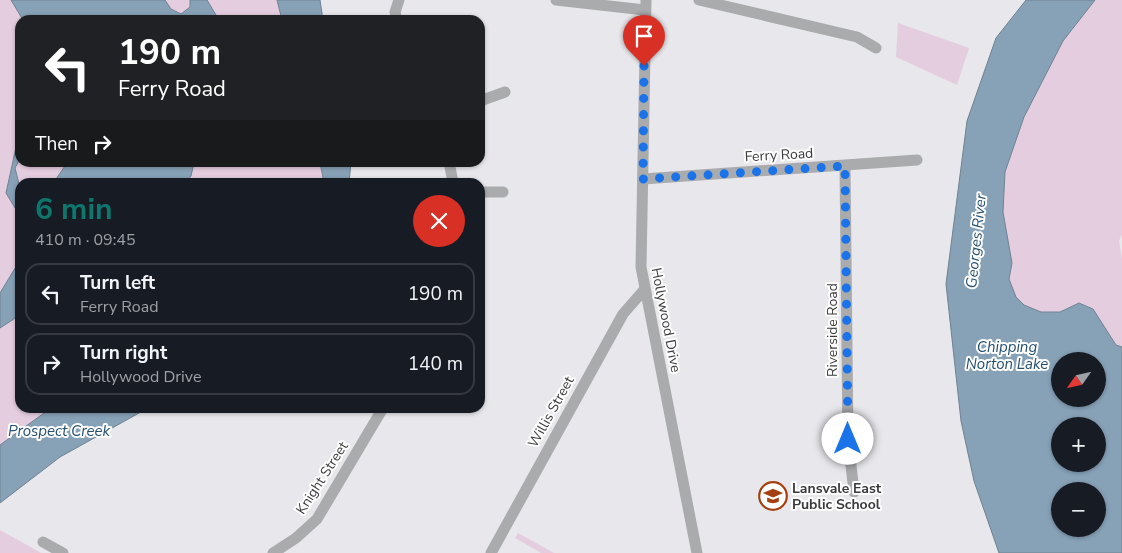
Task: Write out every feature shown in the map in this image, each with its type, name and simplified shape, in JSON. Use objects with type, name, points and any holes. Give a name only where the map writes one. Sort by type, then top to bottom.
[{"type":"street","points":[[395,15],[399,0]]},
{"type":"street","points":[[556,0],[646,5]]},
{"type":"street","points":[[699,0],[857,37],[876,48]]},
{"type":"street","name":"Hollywood Drive","points":[[646,5],[641,267],[697,553]]},
{"type":"street","points":[[485,99],[505,92]]},
{"type":"street","name":"Ferry Road","points":[[643,179],[918,160]]},
{"type":"street","name":"Riverside Road","points":[[845,166],[848,439],[854,492]]},
{"type":"street","points":[[485,192],[503,192]]},
{"type":"street","name":"Willis Street","points":[[491,553],[623,314],[644,290]]},
{"type":"street","name":"Knight Street","points":[[273,553],[296,538],[317,519],[380,413]]},
{"type":"street","points":[[43,542],[63,553]]},
{"type":"shaded area","points":[[0,0],[277,0],[281,15],[15,15],[15,167],[321,167],[323,177],[15,178],[15,413],[44,413],[0,445]]},
{"type":"shaded area","points":[[1095,0],[1122,0],[1122,234],[1119,241],[1122,259],[1122,347],[1116,345],[1093,309],[1079,303],[1060,312],[1041,312],[1024,305],[1016,297],[1009,279],[1012,263],[1003,211],[1005,172],[1024,117],[1063,41]]},
{"type":"shaded area","points":[[898,23],[969,48],[957,85],[896,57]]},
{"type":"shaded area","points":[[0,530],[36,550],[41,553],[0,553]]},
{"type":"shaded area","points":[[518,533],[554,553],[541,553],[515,538]]},
{"type":"water","points":[[11,0],[165,0],[171,9],[181,14],[190,7],[190,0],[207,0],[216,15],[20,15]]},
{"type":"water","points":[[277,0],[320,0],[322,15],[281,15]]},
{"type":"water","name":"Chipping Norton Lake","points":[[1026,0],[1095,0],[1063,41],[1024,117],[1005,172],[1003,212],[1012,263],[1009,279],[1016,297],[1024,305],[1041,312],[1060,312],[1079,303],[1093,309],[1116,345],[1122,347],[1122,553],[999,553],[974,481],[961,421],[946,284],[967,121],[996,38]]},
{"type":"water","points":[[15,152],[15,168],[18,178],[15,178],[15,208],[6,193]]},
{"type":"water","points":[[64,167],[193,167],[189,178],[57,178]]},
{"type":"water","points":[[321,167],[351,167],[349,178],[323,177]]},
{"type":"water","points":[[15,268],[15,318],[0,328],[0,293]]},
{"type":"water","name":"Prospect Creek","points":[[44,413],[139,413],[60,457],[0,503],[0,445]]},
{"type":"place","name":"Lansvale East Public School","points":[[773,496]]},
{"type":"route","points":[[644,66],[643,179],[845,166],[848,439]]},
{"type":"water label","name":"Georges River","points":[[976,241]]}]
